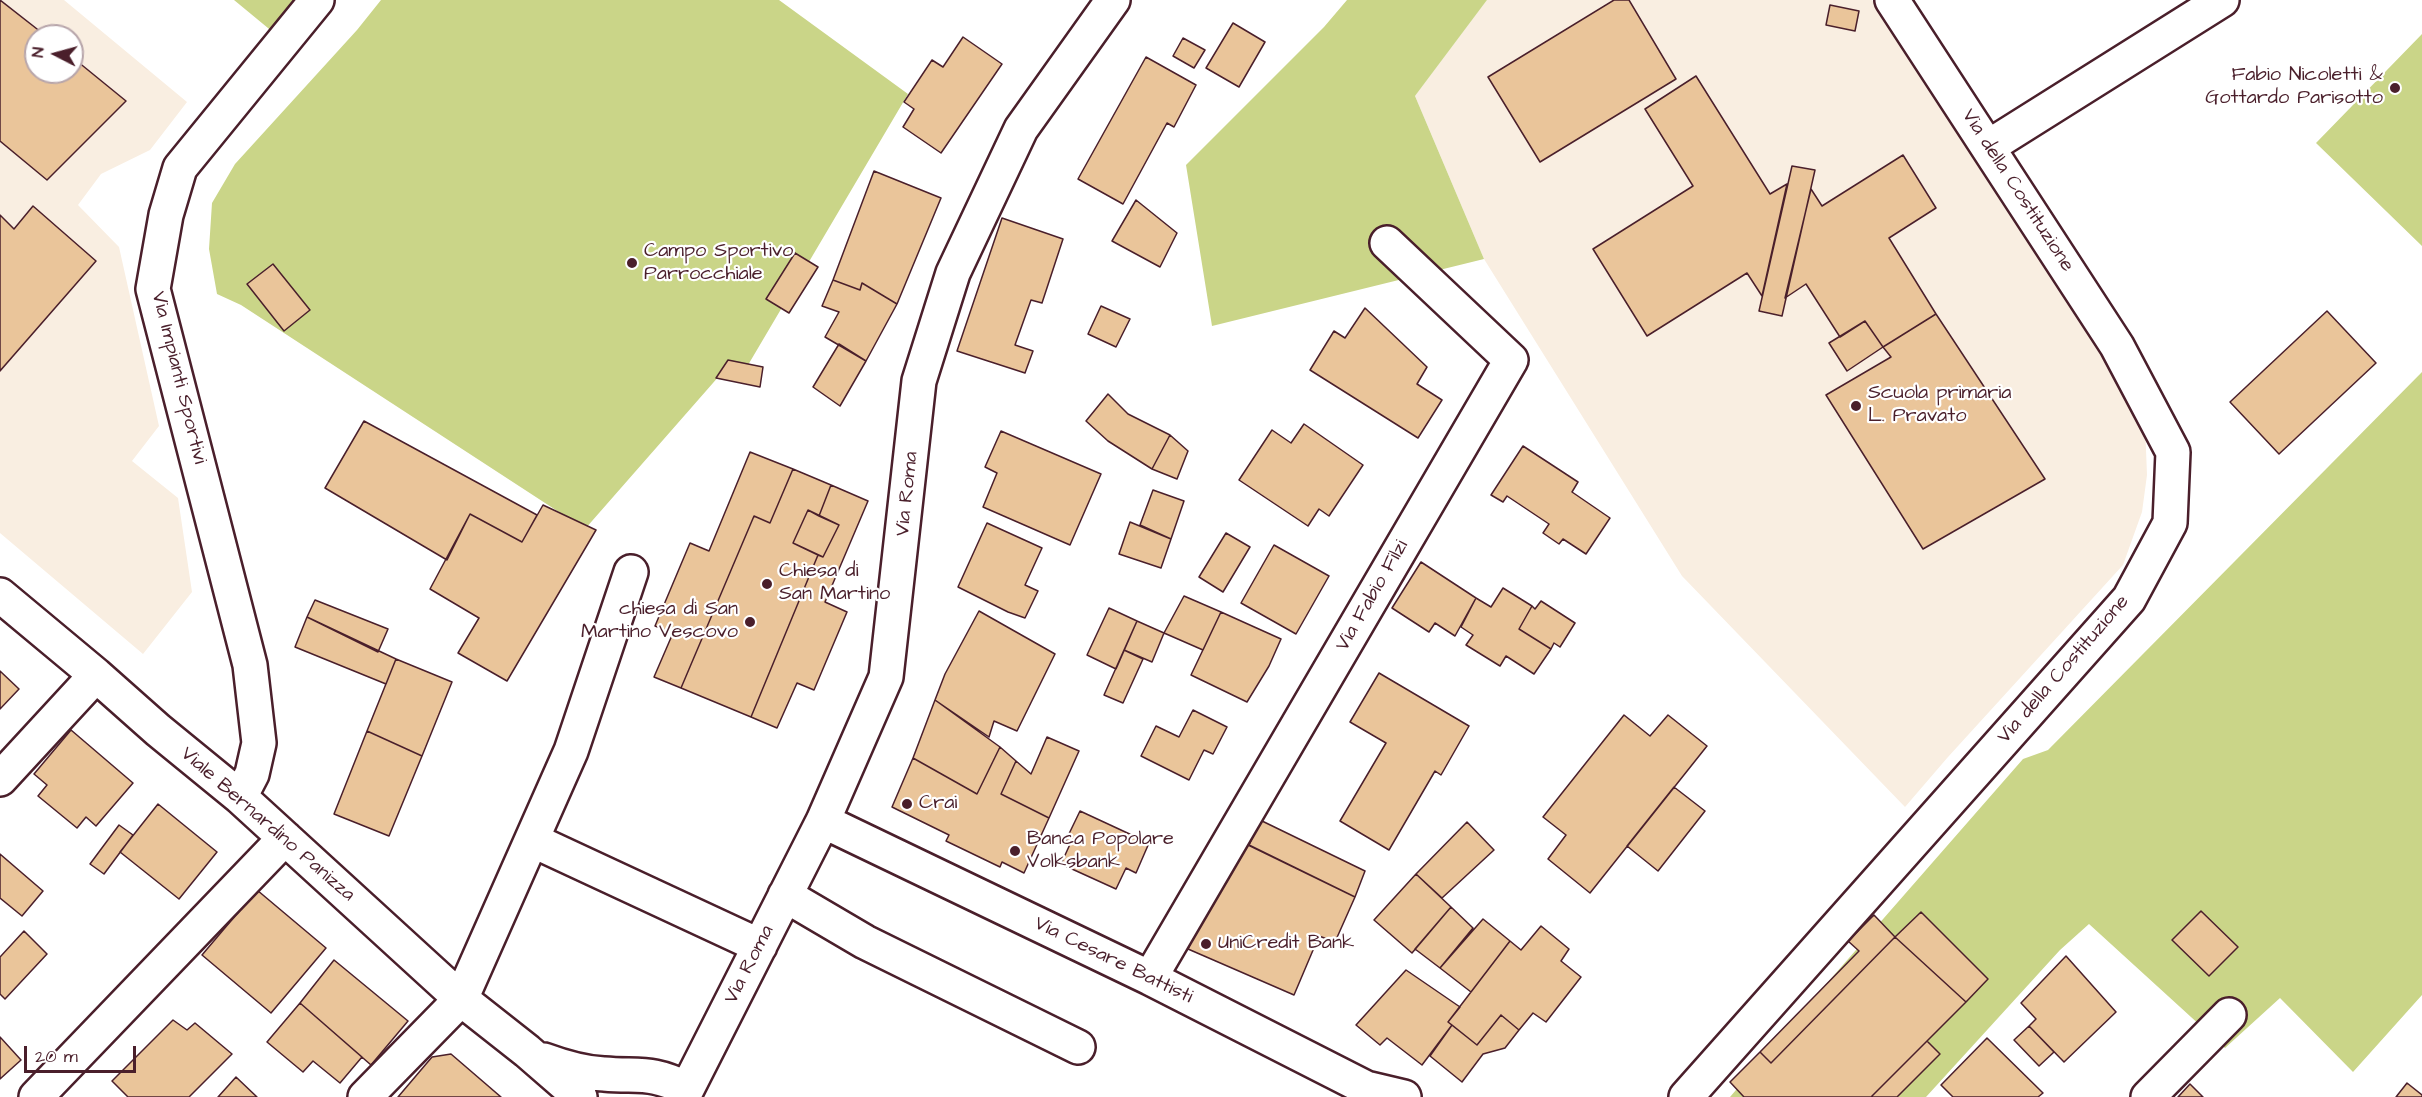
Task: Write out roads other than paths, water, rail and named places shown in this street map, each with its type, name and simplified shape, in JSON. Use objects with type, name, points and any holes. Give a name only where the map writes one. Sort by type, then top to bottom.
[{"type":"street","name":"Via Impianti Sportivi","points":[[240,797],[252,774],[259,742],[250,664],[153,289],[166,215],[180,168],[317,0]]},
{"type":"street","name":"Via Roma","points":[[685,1093],[823,821],[886,677],[920,381],[953,273],[1021,129],[1113,0]]},
{"type":"street","name":"Via della Costituzione","points":[[1686,1097],[2129,599],[2170,523],[2173,452],[2117,346],[1892,0]]},
{"type":"street","points":[[1988,147],[2222,0]]},
{"type":"street","name":"Via Fabio Filzi","points":[[1150,978],[1511,360],[1387,243]]},
{"type":"street","points":[[365,1097],[461,999],[572,751],[631,572]]},
{"type":"street","name":"Viale Bernardino Panizza","points":[[0,595],[240,797],[461,999],[532,1055],[580,1097]]},
{"type":"street","points":[[0,779],[96,675]]},
{"type":"street","name":"Via Cesare Battisti","points":[[823,821],[1150,978],[1366,1088],[1404,1097]]},
{"type":"street","points":[[36,1097],[285,838]]},
{"type":"street","points":[[532,840],[760,946]]},
{"type":"street","points":[[785,895],[865,942],[1078,1047]]},
{"type":"street","points":[[2148,1097],[2229,1015]]},
{"type":"street","name":"Viale Bernardino Panizza","points":[[532,1055],[567,1068],[596,1074],[657,1076],[685,1093]]},
{"type":"place","name":"Fabio Nicoletti & Gottardo Parisotto","points":[[2395,88]]},
{"type":"place","name":"Campo Sportivo Parrocchiale","points":[[632,263]]},
{"type":"place","name":"Scuola primaria L. Pravato","points":[[1856,406]]},
{"type":"place","name":"Chiesa di San Martino","points":[[767,584]]},
{"type":"place","name":"chiesa di San Martino Vescovo","points":[[750,622]]},
{"type":"place","name":"Crai","points":[[907,804]]},
{"type":"place","name":"Banca Popolare Volksbank","points":[[1015,851]]},
{"type":"place","name":"UniCredit Bank","points":[[1206,944]]}]
